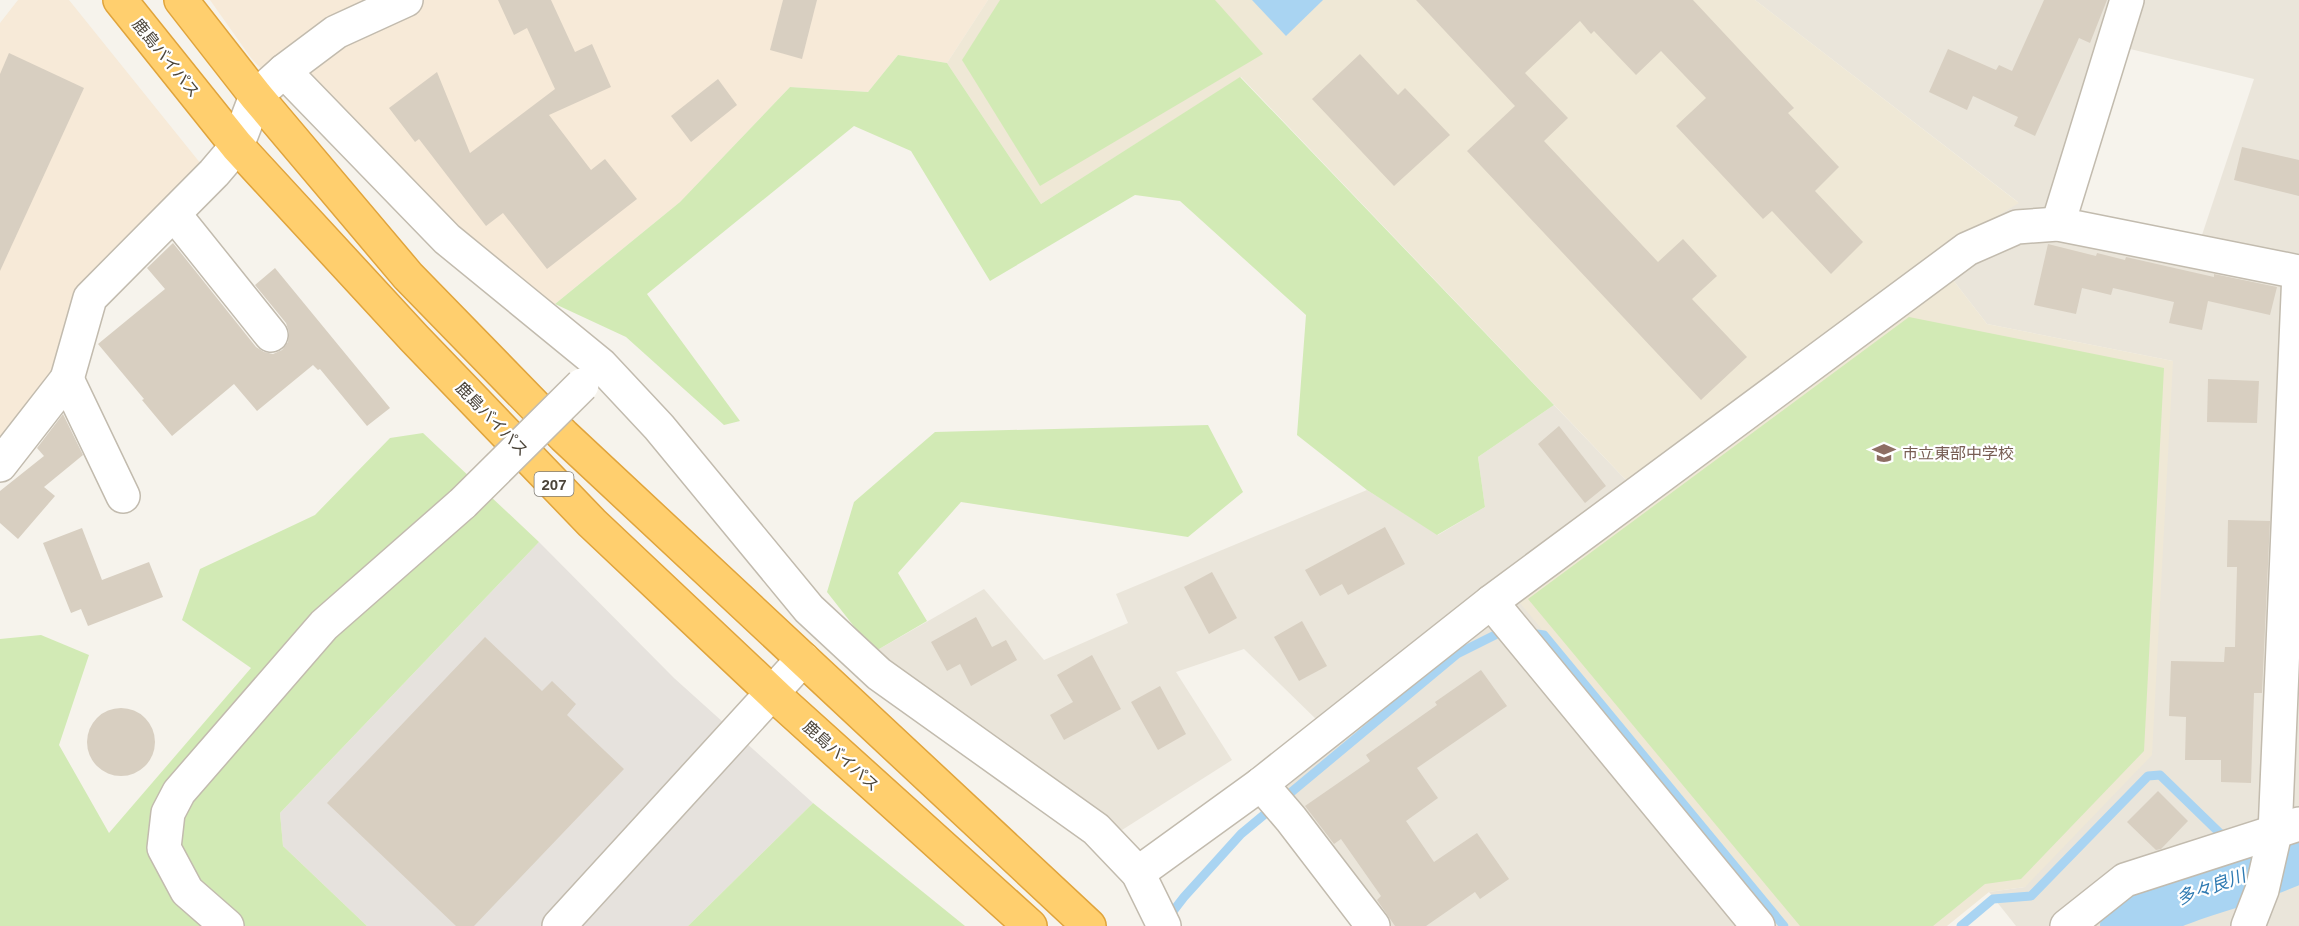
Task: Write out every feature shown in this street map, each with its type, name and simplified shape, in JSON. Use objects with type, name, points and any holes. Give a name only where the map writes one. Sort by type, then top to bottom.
[{"type":"highway","name":"鹿島バイパス","points":[[120,0],[237,146],[414,338],[592,523],[772,693],[1030,926]]},
{"type":"highway","name":"207","points":[[181,0],[256,96],[424,293],[564,436],[1089,926]]},
{"type":"street","points":[[0,465],[67,379],[90,298],[174,214],[237,146],[256,96],[284,71],[336,32],[406,0]]},
{"type":"street","points":[[2058,225],[2127,0]]},
{"type":"street","points":[[284,71],[447,239],[592,375],[659,427],[809,609],[879,674],[1096,829],[1138,873],[1164,926]]},
{"type":"street","points":[[174,214],[271,335]]},
{"type":"street","points":[[1138,873],[1261,784],[1507,622],[1967,249],[2017,227],[2058,225],[2299,272],[2262,837],[2262,890],[2248,926]]},
{"type":"street","points":[[214,922],[187,891],[164,848],[168,813],[179,792],[324,625],[463,503],[592,375]]},
{"type":"street","points":[[67,379],[123,496]]},
{"type":"street","points":[[1507,622],[1758,926]]},
{"type":"street","points":[[559,926],[803,659]]},
{"type":"street","points":[[1261,784],[1291,819],[1373,926]]},
{"type":"street","points":[[2067,926],[2125,880],[2262,837]]},
{"type":"shaded area","points":[[18,0],[69,0],[205,169],[87,286],[64,366],[0,440],[0,23]]},
{"type":"shaded area","points":[[210,0],[988,0],[947,63],[898,55],[868,92],[790,87],[680,202],[534,321],[429,245],[251,58]]},
{"type":"shaded area","name":"市立東部中学校","points":[[988,0],[1755,0],[2019,203],[1933,254],[1987,324],[2173,361],[2152,755],[2025,887],[1989,892],[1947,926],[1789,926],[1515,597],[1647,502],[1241,77],[1041,204],[947,63]]},
{"type":"shaded area","points":[[1755,0],[2299,0],[2299,499],[2293,681],[2299,682],[2299,926],[2016,926],[1989,892],[2025,887],[2173,361],[1987,324],[1933,254],[2018,202]],"holes":[[[2126,48],[2254,79],[2199,244],[2072,218]]]},
{"type":"shaded area","points":[[1554,405],[1647,502],[1516,597],[1785,922],[1779,926],[1362,926],[1247,784],[1320,723],[1244,649],[1176,672],[1232,760],[1122,830],[874,652],[984,589],[1044,660],[1128,623],[1116,594],[1367,490],[1438,535],[1485,507],[1478,457]]},
{"type":"shaded area","points":[[539,542],[674,678],[813,803],[688,926],[367,926],[283,846],[280,813]]},
{"type":"green space","points":[[1000,0],[1215,0],[1263,54],[1040,186],[962,60]]},
{"type":"green space","points":[[898,55],[947,63],[1041,204],[1240,77],[1554,405],[1478,457],[1485,507],[1437,535],[1367,490],[1297,435],[1306,315],[1180,201],[1135,195],[990,281],[911,151],[854,126],[647,294],[740,421],[724,425],[626,337],[555,304],[680,202],[790,87],[868,92]]},
{"type":"green space","points":[[1909,317],[2164,368],[2144,751],[2021,879],[1985,884],[1933,926],[1800,926],[1528,599]]},
{"type":"green space","points":[[1208,425],[1243,492],[1188,537],[961,502],[898,573],[927,621],[874,652],[827,592],[854,502],[935,432]]},
{"type":"green space","points":[[423,433],[539,542],[280,813],[283,846],[367,926],[0,926],[0,639],[41,635],[89,655],[59,745],[109,833],[251,668],[182,620],[200,569],[315,515],[390,438]]},
{"type":"green space","points":[[813,803],[965,926],[688,926]]},
{"type":"water","points":[[1252,0],[1323,0],[1286,36]]},
{"type":"building","points":[[498,0],[551,0],[575,52],[592,44],[611,87],[549,115],[591,170],[605,159],[637,199],[547,269],[503,213],[486,226],[419,139],[415,142],[389,108],[437,72],[470,153],[555,89],[527,28],[514,35]]},
{"type":"building","points":[[783,0],[817,0],[802,59],[770,50]]},
{"type":"building","points":[[1416,0],[1693,0],[1794,108],[1788,113],[1839,167],[1815,191],[1863,242],[1831,274],[1772,211],[1763,219],[1676,126],[1706,98],[1661,51],[1636,75],[1594,31],[1591,34],[1580,21],[1525,73],[1568,118],[1544,141],[1658,262],[1683,239],[1717,276],[1692,299],[1747,357],[1701,400],[1467,151],[1515,106]]},
{"type":"building","points":[[2044,0],[2107,0],[2090,43],[2079,38],[2035,136],[2014,126],[2018,117],[1973,96],[1967,110],[1929,92],[1948,49],[1996,70],[1999,65],[2012,71]]},
{"type":"building","points":[[9,53],[84,88],[0,271],[0,74]]},
{"type":"building","points":[[1360,54],[1398,95],[1405,88],[1450,135],[1394,186],[1312,99]]},
{"type":"building","points":[[718,79],[737,105],[691,142],[671,116]]},
{"type":"building","points":[[2242,147],[2299,160],[2299,196],[2234,180]]},
{"type":"building","points":[[173,243],[256,347],[273,354],[282,350],[288,342],[289,332],[286,323],[255,285],[275,268],[390,408],[367,426],[320,369],[318,370],[313,365],[257,411],[234,384],[172,436],[98,344],[165,289],[147,268]]},
{"type":"building","points":[[2048,244],[2096,256],[2097,253],[2125,260],[2126,257],[2214,277],[2214,274],[2277,287],[2270,315],[2208,301],[2202,330],[2169,323],[2174,302],[2113,288],[2111,295],[2082,288],[2076,314],[2034,305]]},
{"type":"building","points":[[2208,379],[2259,381],[2257,423],[2207,422]]},
{"type":"building","points":[[63,414],[83,455],[44,487],[55,496],[18,539],[0,523],[0,491],[44,456],[37,448]]},
{"type":"building","points":[[1559,426],[1606,486],[1585,503],[1538,444]]},
{"type":"building","points":[[2228,520],[2270,521],[2262,693],[2254,693],[2251,783],[2221,782],[2221,760],[2185,760],[2186,717],[2169,716],[2171,661],[2224,662],[2225,647],[2235,647],[2237,567],[2227,567]]},
{"type":"building","points":[[1385,527],[1405,564],[1348,595],[1342,584],[1320,596],[1305,570]]},
{"type":"building","points":[[82,528],[102,580],[149,562],[163,597],[88,626],[81,609],[71,613],[43,543]]},
{"type":"building","points":[[1212,572],[1237,618],[1209,634],[1184,587]]},
{"type":"building","points":[[976,617],[992,647],[1006,640],[1017,660],[971,686],[960,664],[947,671],[931,642]]},
{"type":"building","points":[[1302,621],[1327,666],[1299,681],[1274,637]]},
{"type":"building","points":[[485,637],[542,691],[552,681],[576,704],[567,715],[624,769],[474,926],[456,926],[327,803]]},
{"type":"building","points":[[1092,655],[1121,709],[1064,740],[1050,715],[1073,702],[1057,675]]},
{"type":"building","points":[[1481,670],[1507,706],[1417,768],[1438,798],[1406,821],[1434,862],[1477,833],[1509,879],[1480,899],[1475,892],[1426,926],[1395,926],[1377,900],[1381,896],[1341,839],[1334,844],[1305,806],[1370,761],[1366,755],[1437,705],[1435,702]]},
{"type":"building","points":[[1160,686],[1186,734],[1158,750],[1131,702]]},
{"type":"building","points":[[121,708],[134,711],[145,718],[152,729],[155,742],[152,755],[145,766],[134,773],[121,776],[108,773],[97,766],[90,755],[87,742],[90,729],[97,718],[108,711]]},
{"type":"building","points":[[2158,791],[2188,821],[2161,849],[2156,850],[2127,822]]},
{"type":"waterway","points":[[1167,919],[1241,834],[1457,654],[1497,634],[1506,633]]},
{"type":"waterway","points":[[1529,633],[1544,635],[1784,926]]},
{"type":"waterway","points":[[1961,926],[1993,899],[2031,896],[2148,776],[2160,775],[2228,841]]},
{"type":"waterway","points":[[2236,851],[2254,874]]},
{"type":"waterway","name":"多々良川","points":[[2127,926],[2171,902],[2299,856]]},
{"type":"place","name":"市立東部中学校","points":[[1884,453]]}]
